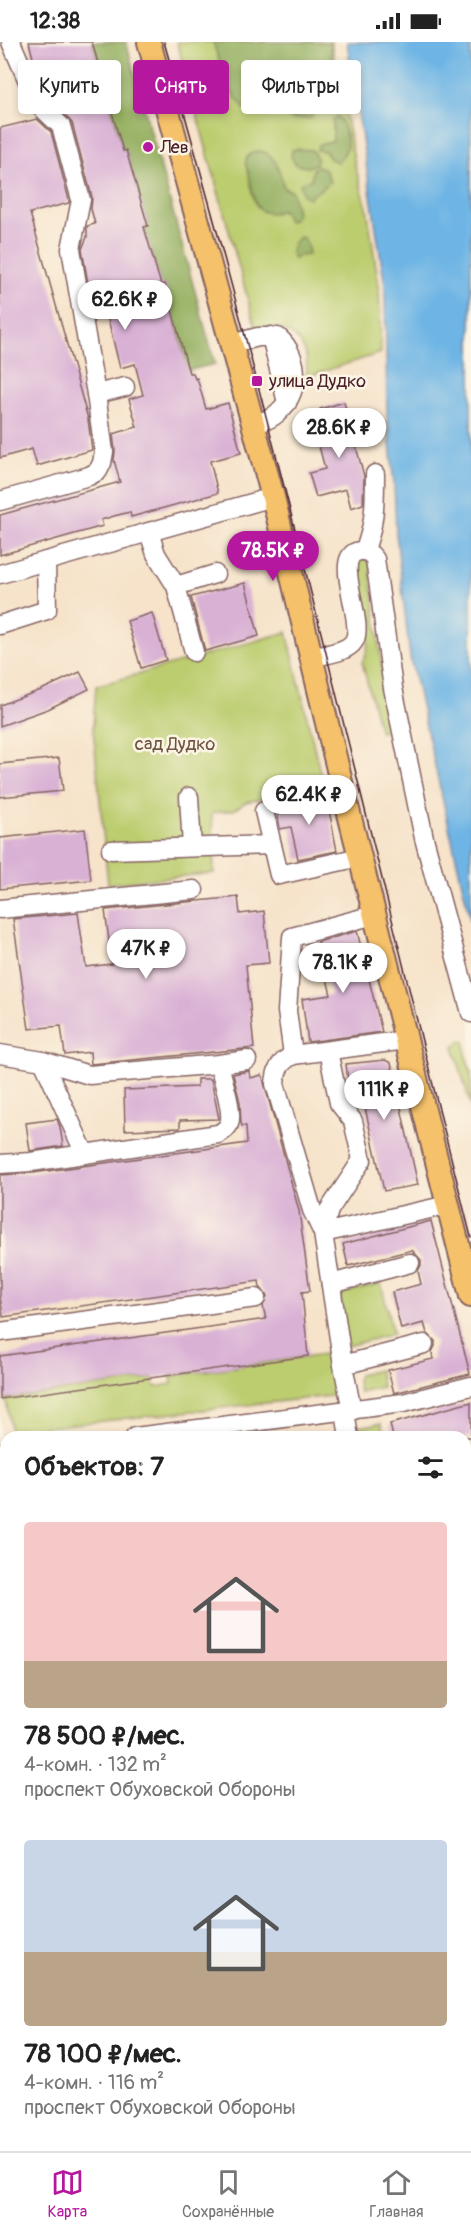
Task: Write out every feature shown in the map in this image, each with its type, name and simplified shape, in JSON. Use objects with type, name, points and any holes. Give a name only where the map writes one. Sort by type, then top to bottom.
[{"type":"main road","points":[[149,42],[273,497],[374,915],[471,1296]]},
{"type":"street","points":[[0,501],[89,476],[98,471],[104,452],[71,249],[81,200],[61,126],[38,102],[11,42]]},
{"type":"street","points":[[232,344],[271,336],[278,337],[285,343],[294,364],[296,378],[293,393],[287,403],[275,416],[254,425]]},
{"type":"street","points":[[96,394],[125,387]]},
{"type":"street","points":[[364,551],[371,537],[374,519],[375,474]]},
{"type":"street","points":[[0,574],[273,497]]},
{"type":"street","points":[[149,532],[156,554],[176,586],[194,652]]},
{"type":"street","points":[[311,658],[348,648],[355,640],[358,628],[346,566],[352,553],[364,551],[370,553],[375,560],[393,688],[421,827],[471,1013]]},
{"type":"street","points":[[0,625],[47,610],[45,561]]},
{"type":"street","points":[[176,586],[215,574]]},
{"type":"street","points":[[189,797],[192,847]]},
{"type":"street","points":[[264,811],[279,875],[360,857]]},
{"type":"street","points":[[111,850],[272,845]]},
{"type":"street","points":[[0,909],[194,890]]},
{"type":"street","points":[[293,1055],[287,1011],[292,937],[374,915]]},
{"type":"street","points":[[349,1431],[349,1411],[343,1365],[323,1233],[312,1210],[275,1084],[275,1072],[283,1061],[293,1055],[406,1040]]},
{"type":"street","points":[[323,1233],[329,1210],[363,1160],[353,1121],[339,1103],[328,1051]]},
{"type":"street","points":[[0,1054],[43,1061],[89,1076],[248,1060]]},
{"type":"street","points":[[43,1061],[85,1154]]},
{"type":"street","points":[[0,1164],[31,1162],[218,1134],[229,1124],[230,1114],[219,1064]]},
{"type":"street","points":[[323,1233],[448,1205]]},
{"type":"street","points":[[331,1284],[410,1263]]},
{"type":"street","points":[[0,1332],[256,1298]]},
{"type":"street","points":[[343,1365],[424,1344]]},
{"type":"street","points":[[184,1431],[403,1403],[471,1386]]},
{"type":"green space","points":[[92,42],[126,42],[133,67],[133,114],[146,114],[215,364],[186,371],[183,350],[165,284],[161,285],[144,227],[148,225],[126,150],[123,151],[112,114],[121,114],[121,60],[97,60]]},
{"type":"green space","points":[[177,42],[331,42],[335,60],[241,60],[241,114],[345,114],[356,169],[367,208],[379,286],[381,353],[306,377],[305,354],[296,338],[279,329],[256,329],[197,114],[229,114],[229,60],[182,60]]},
{"type":"green space","points":[[213,42],[330,42],[330,60],[241,60],[241,104],[229,87],[229,60],[219,60]]},
{"type":"green space","points":[[283,114],[313,114],[311,118],[292,119]]},
{"type":"green space","points":[[337,116],[342,122],[347,142],[346,150],[338,162],[330,159],[325,151],[317,150],[318,145],[333,141],[333,121]]},
{"type":"green space","points":[[292,150],[312,150],[317,158],[316,164],[308,167],[296,165],[291,156]]},
{"type":"green space","points":[[257,151],[269,154],[273,158],[279,169],[284,188],[292,191],[297,213],[293,220],[288,221],[283,210],[273,213],[266,212],[256,204],[245,164],[249,155]]},
{"type":"green space","points":[[317,166],[325,169],[330,182],[309,198],[303,195],[300,185],[311,180],[313,169]]},
{"type":"green space","points":[[299,237],[304,238],[308,246],[308,255],[298,256],[295,259],[291,251]]},
{"type":"green space","points":[[360,558],[369,561],[392,729],[380,732],[362,662],[368,642],[368,629],[357,567]]},
{"type":"green space","name":"сад Дудко","points":[[287,632],[323,785],[246,802],[234,810],[212,813],[214,873],[108,884],[93,727],[96,686]]},
{"type":"green space","points":[[461,1040],[465,1042],[466,1057],[471,1071],[471,1107],[454,1047]]},
{"type":"green space","points":[[381,1283],[393,1334],[347,1346],[340,1297],[344,1293]]},
{"type":"green space","points":[[331,1353],[339,1395],[11,1431],[6,1399],[153,1378],[155,1387],[172,1384],[171,1376]]},
{"type":"green space","points":[[379,1370],[382,1387],[359,1392],[357,1380],[359,1375]]},
{"type":"green space","points":[[381,1423],[383,1431],[354,1431],[353,1428]]},
{"type":"water","points":[[347,42],[471,42],[471,923],[410,657],[396,534],[394,483],[387,414],[385,286],[358,114],[361,114],[361,60],[350,60]]},
{"type":"building","points":[[29,42],[92,42],[97,60],[34,60]]},
{"type":"building","points":[[63,114],[112,114],[123,151],[126,150],[148,226],[144,227],[161,285],[165,284],[189,373],[193,373],[195,379],[197,378],[206,409],[228,403],[241,453],[210,461],[218,493],[131,517],[130,512],[114,516],[101,520],[103,526],[0,555],[0,515],[120,482],[114,460],[113,434],[137,427],[129,399],[143,395],[135,364],[120,368],[107,315],[94,318],[82,249],[87,237],[87,226],[95,224],[91,209],[92,197],[72,123]]},
{"type":"building","points":[[37,119],[51,132],[69,203],[30,213],[88,419],[92,450],[37,466],[32,449],[0,458],[0,128]]},
{"type":"building","points":[[344,402],[364,476],[363,504],[351,508],[346,489],[316,497],[309,473],[325,469],[319,446],[330,443],[320,409]]},
{"type":"building","points":[[245,583],[259,636],[205,651],[191,597]]},
{"type":"building","points":[[152,613],[166,660],[141,668],[127,621]]},
{"type":"building","points":[[80,672],[89,689],[48,709],[0,726],[0,705]]},
{"type":"building","points":[[59,758],[63,791],[0,797],[0,764]]},
{"type":"building","points":[[326,795],[337,851],[298,859],[291,827],[280,829],[276,806]]},
{"type":"building","points":[[85,829],[91,880],[0,889],[0,838]]},
{"type":"building","points":[[238,897],[240,914],[264,911],[269,963],[246,965],[254,1048],[91,1064],[90,1052],[65,1055],[61,1026],[29,1029],[13,919],[78,913],[86,967],[112,964],[105,910]]},
{"type":"building","points":[[357,931],[382,1032],[308,1042],[302,999],[331,995],[318,942]]},
{"type":"building","points":[[385,1060],[391,1063],[418,1185],[384,1191],[363,1099],[352,1102],[350,1099],[346,1064]]},
{"type":"building","points":[[249,1071],[250,1078],[262,1075],[299,1211],[310,1291],[302,1292],[308,1356],[0,1399],[0,1356],[266,1319],[263,1306],[267,1296],[260,1287],[259,1281],[3,1317],[0,1296],[0,1175],[33,1173],[247,1143],[246,1126],[242,1126],[241,1123],[240,1102],[233,1074]]},
{"type":"building","points":[[197,1079],[211,1079],[219,1119],[180,1120],[180,1128],[125,1130],[124,1090],[197,1087]]},
{"type":"building","points":[[57,1119],[63,1146],[30,1151],[26,1123]]},
{"type":"building","points":[[431,1221],[470,1374],[394,1393],[388,1370],[433,1359],[435,1341],[427,1333],[424,1323],[401,1329],[392,1292],[421,1284],[418,1271],[421,1260],[412,1250],[348,1266],[343,1244]]},
{"type":"building","points":[[471,1402],[471,1431],[392,1431],[390,1424]]},
{"type":"tram line","points":[[164,42],[285,488],[471,1237]]},
{"type":"place","name":"Лев","points":[[148,147]]},
{"type":"place","name":"улица Дудко","points":[[257,381]]}]
